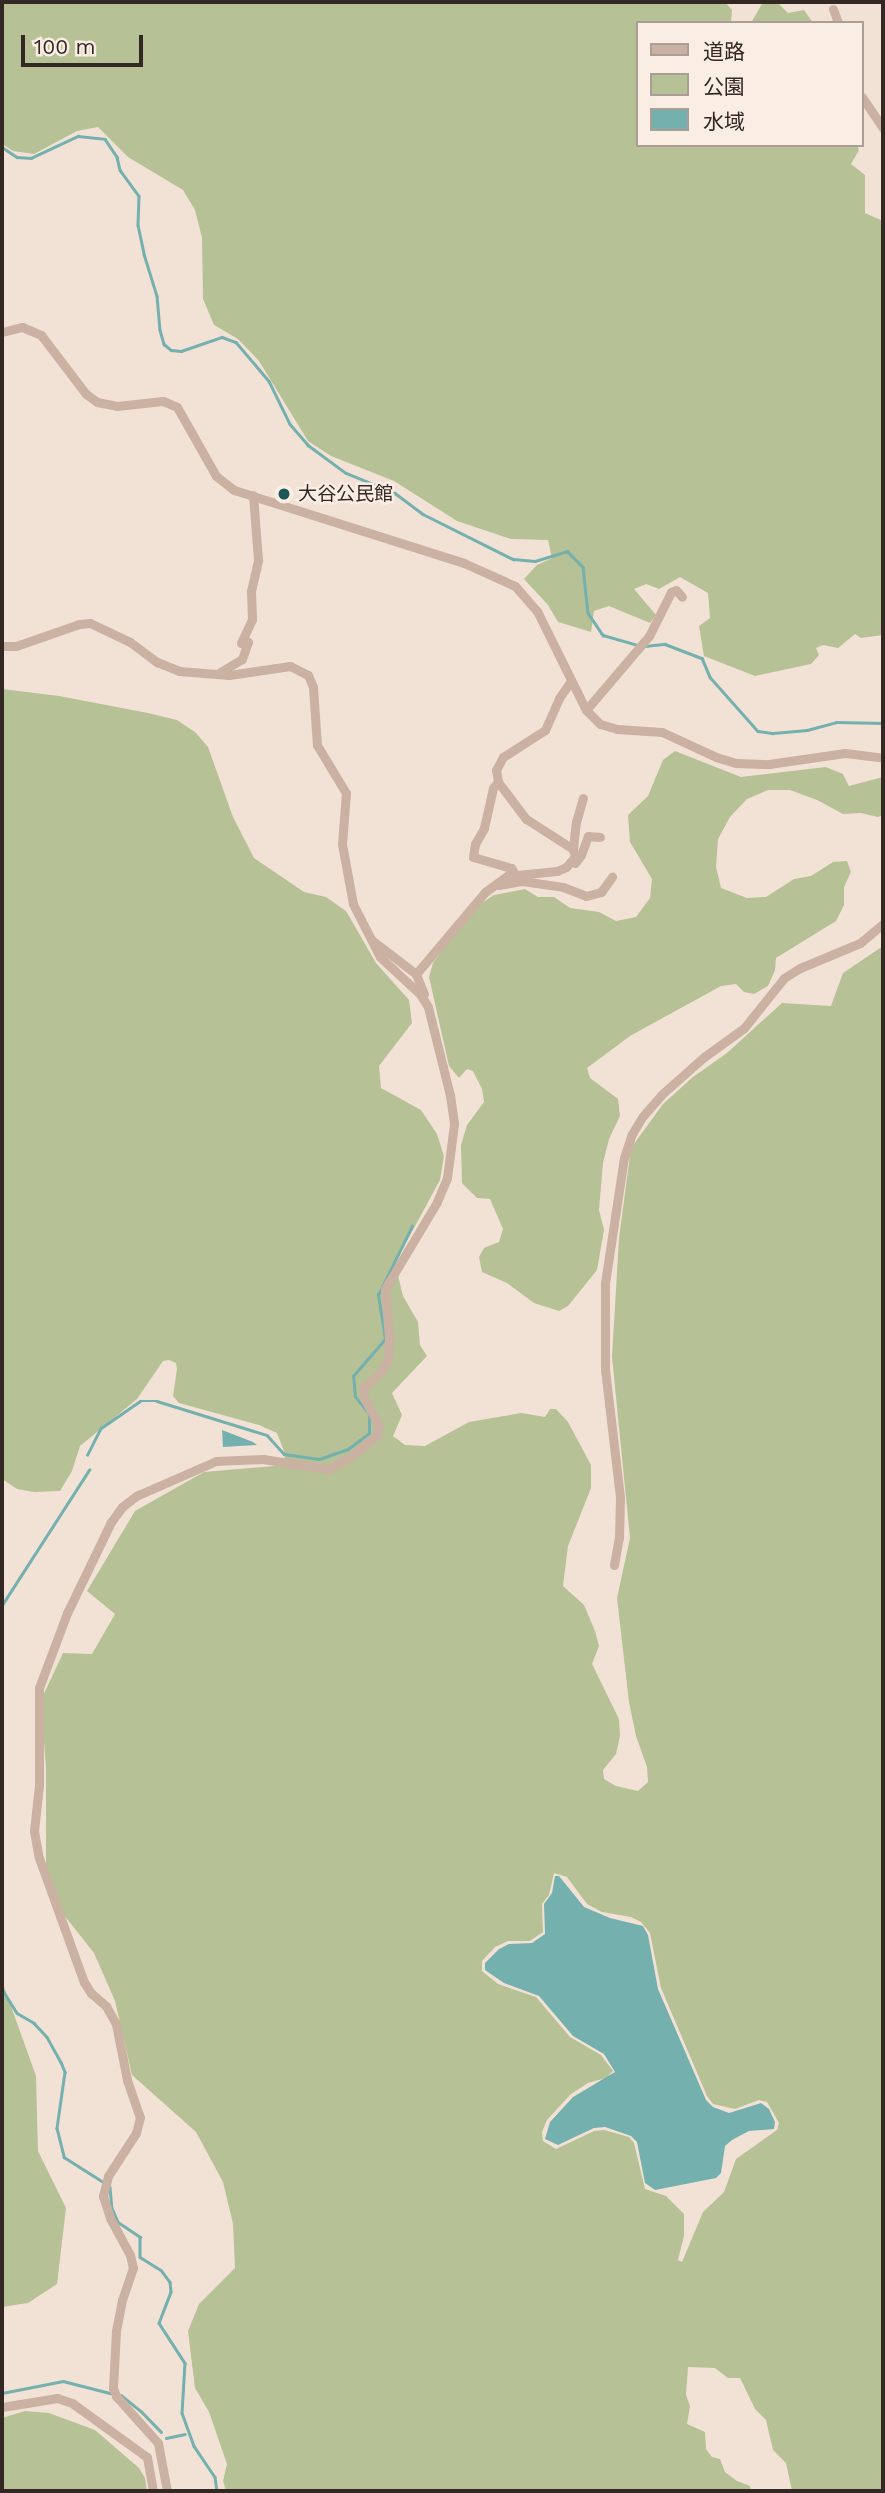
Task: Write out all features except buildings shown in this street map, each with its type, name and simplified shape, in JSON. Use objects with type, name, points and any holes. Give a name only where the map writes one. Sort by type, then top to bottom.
[{"type":"street","points":[[833,9],[837,21]]},
{"type":"street","points":[[864,99],[883,128]]},
{"type":"street","points":[[2,332],[22,327],[41,335],[86,394],[97,402],[117,406],[163,401],[177,407],[216,476],[225,486],[464,563],[505,579],[523,592],[537,611],[586,710],[593,719],[607,727],[662,732],[716,757],[736,763],[769,764],[836,754],[883,758]]},
{"type":"street","points":[[216,675],[243,658],[248,641],[241,643],[252,619],[251,591],[258,560],[253,495]]},
{"type":"street","points":[[586,710],[657,624],[671,592],[676,590],[682,597]]},
{"type":"street","points":[[2,646],[16,646],[79,624],[90,623],[130,642],[167,667],[216,675],[290,666],[308,675],[313,687],[317,745],[346,793],[342,844],[354,904],[380,957],[420,994],[428,1007]]},
{"type":"street","points":[[515,874],[511,868],[473,857],[475,844],[484,828],[493,788],[498,782],[500,761],[545,730],[559,698],[571,681]]},
{"type":"street","points":[[498,782],[531,823],[573,849]]},
{"type":"street","points":[[566,867],[575,856],[573,849],[576,822],[583,798]]},
{"type":"street","points":[[416,974],[491,887],[515,874],[557,871],[566,867],[581,855],[588,836],[594,834],[600,837]]},
{"type":"street","points":[[491,887],[522,881],[563,887],[586,896],[601,892],[612,877]]},
{"type":"street","points":[[614,1565],[619,1538],[620,1497],[605,1370],[606,1283],[620,1183],[632,1134],[643,1116],[662,1095],[704,1057],[744,1028],[784,978],[800,968],[860,943],[883,924]]},
{"type":"street","points":[[167,2491],[158,2443],[116,2396],[113,2388],[116,2331],[133,2268],[130,2255],[110,2218],[103,2196],[105,2183],[136,2133],[140,2117],[127,2080],[116,2024],[106,2006],[84,1982],[39,1858],[34,1831],[39,1784],[39,1688],[67,1613],[111,1522],[122,1507],[136,1496],[216,1461],[263,1459],[328,1469],[350,1457],[376,1436],[379,1426],[364,1398],[364,1388],[386,1365],[389,1351],[385,1289],[438,1202],[453,1150],[450,1094],[428,1000],[416,974],[370,939]]},
{"type":"street","points":[[2,2407],[57,2398],[72,2403],[147,2457],[153,2491]]},
{"type":"green space","points":[[2,2],[725,2],[732,10],[731,21],[636,21],[636,147],[858,147],[859,150],[851,164],[865,175],[865,213],[883,221],[883,635],[861,638],[855,634],[838,648],[823,645],[816,648],[819,655],[811,664],[755,676],[704,656],[699,626],[710,618],[708,593],[680,577],[659,589],[646,584],[634,589],[656,615],[650,623],[609,606],[594,611],[591,632],[558,622],[548,605],[524,579],[537,565],[552,558],[548,540],[511,539],[457,521],[394,481],[331,456],[308,441],[259,361],[238,339],[214,325],[203,299],[202,238],[195,210],[183,190],[128,157],[98,127],[77,131],[34,154],[13,151],[2,144]]},
{"type":"green space","points":[[763,2],[777,2],[788,13],[804,10],[812,21],[752,21]]},
{"type":"green space","points":[[2,689],[59,696],[148,713],[177,720],[195,732],[208,747],[233,817],[254,858],[304,892],[326,897],[346,911],[376,963],[409,1000],[412,1023],[379,1066],[381,1088],[421,1110],[437,1134],[444,1156],[440,1180],[395,1263],[403,1296],[418,1322],[420,1345],[427,1356],[392,1393],[402,1415],[393,1436],[405,1445],[425,1446],[469,1422],[521,1413],[545,1417],[550,1409],[556,1409],[568,1422],[591,1465],[591,1488],[568,1546],[563,1586],[584,1605],[595,1631],[599,1646],[592,1664],[619,1719],[620,1736],[616,1754],[603,1770],[604,1779],[616,1786],[638,1791],[648,1782],[647,1767],[636,1736],[629,1702],[617,1598],[630,1538],[612,1357],[619,1238],[631,1148],[663,1104],[693,1077],[727,1053],[782,1003],[831,1006],[843,973],[883,946],[883,2491],[792,2491],[786,2463],[773,2450],[766,2420],[755,2409],[740,2378],[728,2378],[715,2368],[688,2367],[686,2395],[690,2406],[687,2424],[705,2432],[706,2449],[712,2457],[720,2459],[725,2472],[750,2486],[751,2491],[226,2491],[223,2481],[227,2464],[209,2412],[195,2388],[188,2331],[199,2304],[235,2268],[233,2224],[223,2182],[196,2132],[132,2075],[115,2001],[94,1953],[60,1910],[46,1867],[46,1769],[41,1700],[63,1653],[92,1654],[115,1614],[87,1591],[135,1511],[204,1472],[285,1465],[284,1451],[277,1433],[259,1425],[179,1403],[173,1396],[176,1363],[169,1360],[163,1361],[137,1399],[80,1446],[72,1471],[60,1491],[34,1492],[17,1489],[2,1479]],"holes":[[[554,1873],[567,1877],[587,1904],[602,1912],[631,1917],[641,1922],[650,1933],[661,1988],[707,2096],[713,2104],[735,2109],[759,2100],[767,2102],[779,2123],[777,2130],[736,2159],[724,2192],[703,2212],[682,2262],[678,2260],[684,2236],[684,2214],[666,2196],[645,2189],[634,2143],[629,2137],[604,2130],[594,2131],[556,2149],[543,2141],[542,2132],[547,2120],[571,2094],[588,2083],[606,2078],[613,2071],[601,2055],[570,2037],[536,1997],[498,1984],[482,1971],[482,1961],[495,1947],[508,1941],[530,1941],[543,1932],[542,1904],[549,1895]]]},
{"type":"green space","points":[[675,751],[741,777],[826,767],[843,774],[849,786],[883,777],[883,815],[878,817],[861,813],[843,814],[790,790],[768,790],[747,799],[730,817],[718,839],[716,867],[721,888],[747,898],[766,897],[794,879],[811,876],[833,862],[847,861],[851,872],[844,887],[844,905],[836,921],[776,958],[775,970],[768,986],[754,994],[744,992],[736,984],[721,986],[630,1036],[587,1068],[590,1078],[618,1099],[620,1116],[609,1139],[603,1163],[599,1210],[604,1230],[597,1270],[568,1306],[559,1311],[534,1303],[507,1283],[482,1272],[479,1257],[484,1248],[499,1242],[503,1229],[490,1199],[477,1198],[462,1183],[461,1145],[467,1125],[484,1102],[482,1089],[473,1071],[467,1069],[459,1078],[449,1066],[429,977],[433,963],[460,926],[480,904],[494,895],[525,889],[538,897],[554,897],[570,908],[599,912],[616,921],[636,917],[650,898],[652,879],[630,842],[628,815],[648,796],[663,760]]},
{"type":"green space","points":[[2,1981],[36,2076],[38,2151],[66,2208],[57,2284],[28,2303],[2,2307]]},
{"type":"green space","points":[[25,2411],[49,2413],[95,2430],[139,2468],[145,2478],[147,2491],[2,2491],[2,2418]]},
{"type":"water","points":[[222,1430],[253,1442],[257,1445],[223,1447]]},
{"type":"water","points":[[555,1876],[559,1876],[584,1907],[610,1918],[643,1926],[648,1935],[658,1989],[706,2100],[713,2107],[729,2113],[761,2103],[769,2109],[775,2122],[774,2129],[749,2131],[732,2140],[725,2146],[721,2173],[716,2178],[655,2190],[645,2183],[637,2142],[631,2136],[605,2127],[594,2128],[558,2145],[545,2139],[550,2122],[573,2097],[615,2072],[604,2054],[573,2036],[539,1996],[504,1983],[485,1970],[485,1963],[499,1949],[509,1944],[532,1943],[545,1934],[544,1904],[552,1893]]},
{"type":"waterway","points":[[2,147],[17,157],[31,158],[78,136],[105,139],[117,157],[120,170],[139,196],[138,225],[157,296],[164,344],[171,350],[181,351],[222,337],[236,342],[269,381],[290,424],[308,445],[346,473],[395,493],[423,514],[513,559],[535,561],[567,551],[583,567],[588,613],[603,635],[639,645]]},
{"type":"waterway","points":[[645,646],[665,644],[702,658],[710,677],[758,731],[773,733],[807,730],[836,722],[883,723]]},
{"type":"waterway","points":[[87,1455],[101,1428],[140,1401],[157,1401],[267,1435],[284,1454],[319,1459],[348,1449],[369,1433],[369,1414],[355,1397],[353,1376],[385,1339],[378,1295],[412,1226]]},
{"type":"waterway","points":[[2,1605],[89,1470]]},
{"type":"waterway","points":[[2,1989],[17,2013],[34,2023],[47,2037],[65,2072],[57,2128],[64,2157],[105,2183]]},
{"type":"waterway","points":[[110,2187],[112,2208],[118,2222],[140,2237],[140,2257],[161,2270],[170,2282],[171,2292],[159,2323],[185,2363],[182,2413],[194,2446],[215,2477],[217,2491]]},
{"type":"waterway","points":[[2,2393],[63,2381],[110,2393]]},
{"type":"waterway","points":[[121,2395],[161,2432]]},
{"type":"waterway","points":[[166,2438],[185,2434]]},
{"type":"place","name":"大谷公民館","points":[[284,494]]}]
